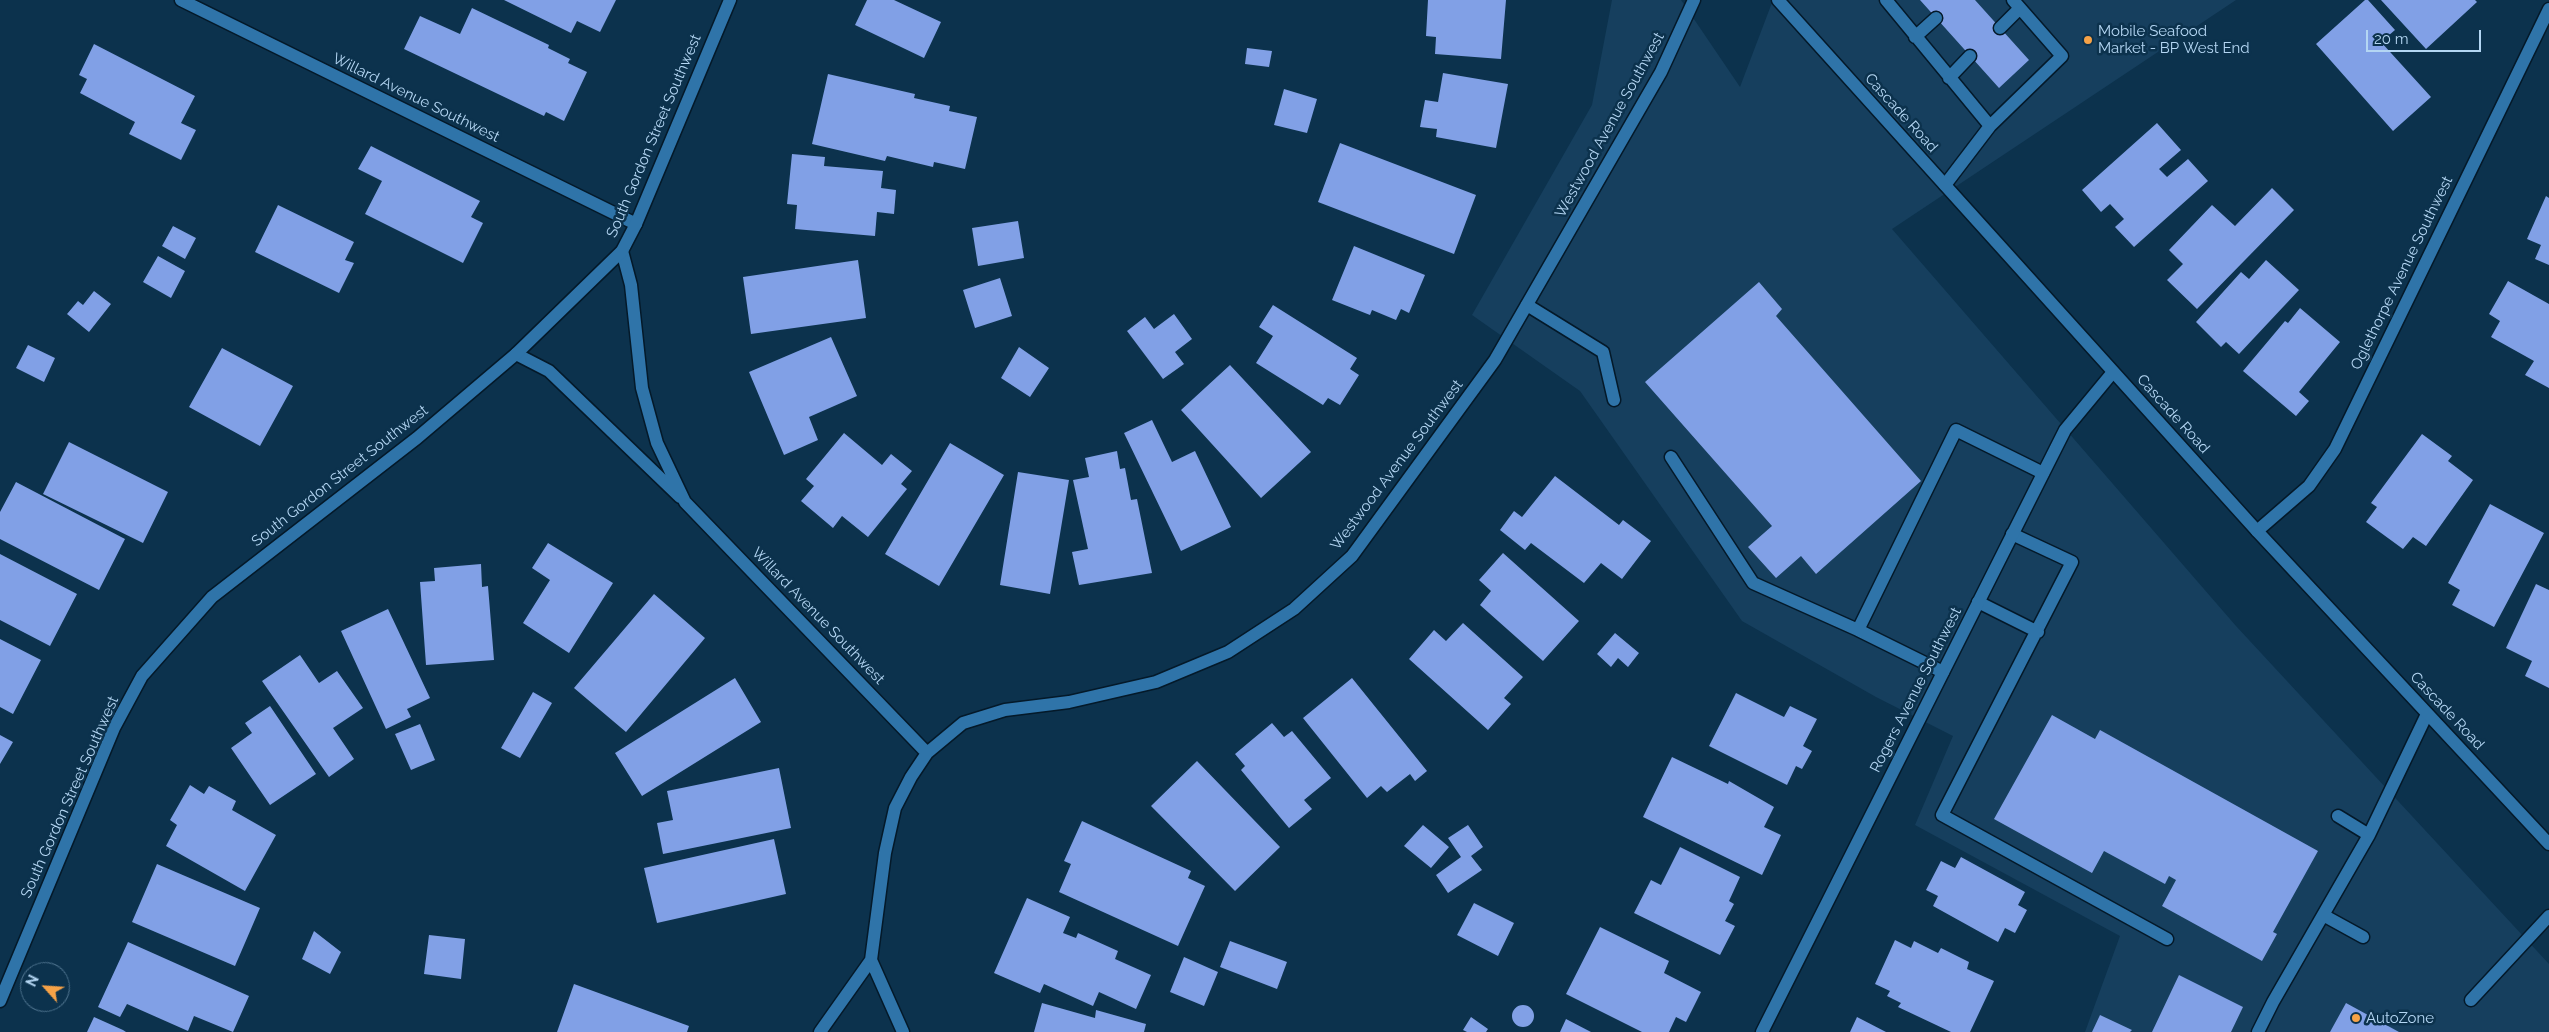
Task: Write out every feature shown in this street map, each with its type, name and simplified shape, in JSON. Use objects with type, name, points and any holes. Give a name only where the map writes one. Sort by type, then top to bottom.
[{"type":"street","name":"Willard Avenue Southwest","points":[[181,0],[636,224]]},
{"type":"street","name":"South Gordon Street Southwest","points":[[0,1001],[114,728],[142,676],[212,597],[417,438],[516,354],[622,251],[636,224],[730,0]]},
{"type":"street","name":"Cascade Road","points":[[1778,0],[2257,531],[2549,844]]},
{"type":"street","points":[[1886,0],[1990,126]]},
{"type":"street","name":"Westwood Avenue Southwest","points":[[820,1032],[871,960],[885,854],[896,808],[911,777],[927,753],[963,723],[1005,710],[1069,702],[1156,682],[1228,652],[1294,609],[1352,556],[1495,360],[1661,72],[1692,1]]},
{"type":"street","points":[[1945,185],[1990,126],[2062,56],[2016,4],[2000,28]]},
{"type":"street","name":"Oglethorpe Avenue Southwest","points":[[2257,531],[2309,486],[2335,449],[2549,9]]},
{"type":"street","points":[[1915,37],[1936,18]]},
{"type":"street","points":[[1950,78],[1970,56]]},
{"type":"street","name":"Willard Avenue Southwest","points":[[622,251],[631,285],[642,388],[657,443],[685,502]]},
{"type":"street","points":[[1527,306],[1603,352],[1614,400]]},
{"type":"street","name":"Willard Avenue Southwest","points":[[516,354],[549,371],[685,502],[927,753]]},
{"type":"street","name":"Rogers Avenue Southwest","points":[[1762,1032],[2065,430],[2113,372]]},
{"type":"street","points":[[1858,630],[1956,430],[2043,472]]},
{"type":"street","points":[[1671,457],[1753,583],[1858,630],[1943,672]]},
{"type":"street","points":[[2012,534],[2072,562],[2038,632],[1942,816],[2167,939]]},
{"type":"street","points":[[1978,602],[2038,632]]},
{"type":"street","points":[[2258,1032],[2369,835],[2427,714]]},
{"type":"street","points":[[2338,816],[2369,835]]},
{"type":"street","points":[[2323,915],[2363,937]]},
{"type":"street","points":[[2471,1000],[2549,916]]},
{"type":"street","points":[[871,960],[903,1032]]},
{"type":"shaded area","points":[[1612,0],[1681,0],[1740,87],[1773,0],[2236,0],[1892,229],[2236,626],[2549,964],[2549,1032],[2085,1032],[2120,936],[1915,825],[1953,736],[1876,697],[1742,621],[1580,391],[1472,315],[1592,105]]},
{"type":"building","points":[[504,0],[616,0],[600,32],[577,21],[571,33]]},
{"type":"building","points":[[867,0],[894,0],[941,22],[924,58],[855,25]]},
{"type":"building","points":[[1428,0],[1506,0],[1501,59],[1435,54],[1436,37],[1426,36]]},
{"type":"building","points":[[1920,0],[1975,0],[2029,60],[1999,88]]},
{"type":"building","points":[[2365,0],[2368,0],[2395,30],[2381,42],[2431,97],[2393,131],[2316,44]]},
{"type":"building","points":[[2381,0],[2475,0],[2477,2],[2426,49]]},
{"type":"building","points":[[472,8],[549,45],[548,48],[570,59],[568,63],[587,72],[564,121],[546,112],[544,116],[404,49],[420,16],[460,34]]},
{"type":"building","points":[[94,44],[195,96],[181,123],[196,130],[181,160],[129,134],[135,122],[80,93],[87,79],[79,75]]},
{"type":"building","points":[[1247,48],[1272,51],[1269,67],[1245,64]]},
{"type":"building","points":[[1443,73],[1508,84],[1496,148],[1436,137],[1437,129],[1420,127],[1425,100],[1438,102]]},
{"type":"building","points":[[828,74],[915,94],[914,98],[950,106],[949,111],[977,117],[965,169],[934,162],[933,167],[887,156],[885,161],[812,144]]},
{"type":"building","points":[[1284,89],[1317,99],[1307,133],[1274,125]]},
{"type":"building","points":[[2157,123],[2181,150],[2159,169],[2167,177],[2188,159],[2208,181],[2134,247],[2115,227],[2124,219],[2110,204],[2101,212],[2082,190]]},
{"type":"building","points":[[1340,143],[1476,195],[1454,254],[1318,202]]},
{"type":"building","points":[[371,146],[480,201],[471,217],[483,223],[463,263],[365,214],[382,181],[358,169]]},
{"type":"building","points":[[792,154],[825,157],[824,166],[883,171],[881,188],[896,190],[894,214],[877,212],[875,236],[795,229],[797,205],[787,204]]},
{"type":"building","points":[[2272,188],[2294,210],[2197,309],[2167,280],[2183,264],[2169,250],[2212,205],[2235,226]]},
{"type":"building","points":[[2546,196],[2549,198],[2549,265],[2535,259],[2541,245],[2527,239]]},
{"type":"building","points":[[278,205],[354,242],[345,260],[354,263],[339,293],[255,252]]},
{"type":"building","points":[[1018,221],[1024,258],[978,266],[972,228]]},
{"type":"building","points":[[173,226],[196,238],[185,259],[162,246]]},
{"type":"building","points":[[1354,246],[1425,275],[1409,313],[1401,309],[1396,320],[1372,310],[1370,315],[1332,300]]},
{"type":"building","points":[[158,256],[185,271],[171,298],[143,282]]},
{"type":"building","points":[[858,260],[866,318],[751,334],[743,277]]},
{"type":"building","points":[[2266,260],[2299,290],[2239,354],[2226,342],[2221,347],[2196,322],[2241,272],[2249,279]]},
{"type":"building","points":[[1000,278],[1012,316],[975,328],[963,290]]},
{"type":"building","points":[[2508,281],[2549,304],[2549,388],[2525,375],[2534,361],[2491,337],[2500,321],[2489,314]]},
{"type":"building","points":[[1759,282],[1782,309],[1776,316],[1921,481],[1816,574],[1801,556],[1776,578],[1748,547],[1772,526],[1645,382]]},
{"type":"building","points":[[94,291],[111,304],[89,332],[67,314],[78,301],[83,305]]},
{"type":"building","points":[[1273,305],[1357,358],[1350,369],[1359,375],[1340,405],[1328,398],[1323,405],[1256,363],[1273,336],[1259,327]]},
{"type":"building","points":[[2300,308],[2340,342],[2299,392],[2309,401],[2296,416],[2243,371],[2285,321],[2288,323]]},
{"type":"building","points":[[1174,314],[1192,339],[1175,352],[1184,364],[1163,379],[1127,331],[1145,317],[1154,329]]},
{"type":"building","points":[[831,337],[857,396],[809,417],[818,440],[784,455],[749,372]]},
{"type":"building","points":[[28,345],[55,358],[44,382],[16,368]]},
{"type":"building","points":[[1019,347],[1049,368],[1030,397],[1001,378]]},
{"type":"building","points":[[222,348],[293,386],[260,446],[189,407]]},
{"type":"building","points":[[1230,365],[1311,452],[1261,498],[1181,410]]},
{"type":"building","points":[[1152,420],[1172,462],[1195,451],[1231,527],[1181,551],[1124,433]]},
{"type":"building","points":[[844,433],[882,465],[891,454],[912,471],[901,484],[907,489],[868,537],[842,516],[833,528],[801,501],[814,486],[806,479]]},
{"type":"building","points":[[2422,434],[2452,456],[2448,461],[2473,480],[2426,546],[2413,537],[2403,549],[2366,522],[2377,507],[2371,503]]},
{"type":"building","points":[[69,442],[168,492],[143,543],[43,494]]},
{"type":"building","points":[[950,443],[1004,475],[939,586],[885,554]]},
{"type":"building","points":[[1117,451],[1120,469],[1125,468],[1131,500],[1137,499],[1152,573],[1079,585],[1072,552],[1088,549],[1073,480],[1089,477],[1085,458]]},
{"type":"building","points":[[1018,472],[1069,480],[1050,594],[1000,585]]},
{"type":"building","points":[[1555,476],[1619,525],[1623,520],[1651,541],[1622,579],[1601,563],[1584,583],[1531,543],[1525,550],[1500,530],[1514,511],[1522,517]]},
{"type":"building","points":[[16,482],[125,539],[99,590],[0,539],[0,512]]},
{"type":"building","points":[[2490,504],[2544,533],[2494,627],[2452,605],[2460,590],[2448,583]]},
{"type":"building","points":[[548,543],[613,583],[569,653],[523,623],[550,580],[532,568]]},
{"type":"building","points":[[1503,553],[1579,621],[1543,661],[1480,605],[1491,591],[1479,580]]},
{"type":"building","points":[[0,554],[77,594],[50,646],[0,620]]},
{"type":"building","points":[[481,564],[482,587],[488,586],[494,660],[426,665],[420,582],[435,581],[434,568]]},
{"type":"building","points":[[2536,584],[2549,590],[2549,688],[2525,676],[2532,661],[2506,648]]},
{"type":"building","points":[[654,594],[705,638],[626,732],[574,688]]},
{"type":"building","points":[[388,609],[430,698],[407,709],[411,717],[386,729],[341,631]]},
{"type":"building","points":[[1463,623],[1523,677],[1504,698],[1511,704],[1488,730],[1409,659],[1434,630],[1446,641]]},
{"type":"building","points":[[1615,633],[1639,653],[1628,667],[1618,658],[1611,667],[1597,654]]},
{"type":"building","points":[[0,639],[41,660],[13,714],[0,707]]},
{"type":"building","points":[[300,655],[319,683],[337,671],[363,708],[333,728],[354,759],[329,777],[262,681]]},
{"type":"building","points":[[735,678],[761,722],[642,796],[615,753]]},
{"type":"building","points":[[1352,678],[1427,771],[1415,781],[1410,774],[1387,792],[1381,786],[1367,798],[1303,718]]},
{"type":"building","points":[[533,692],[552,703],[520,758],[501,748]]},
{"type":"building","points":[[1736,693],[1784,717],[1790,706],[1817,719],[1803,746],[1812,751],[1802,769],[1796,766],[1787,785],[1709,746]]},
{"type":"building","points":[[270,706],[316,774],[270,805],[231,748],[252,733],[245,723]]},
{"type":"building","points":[[2052,715],[2095,739],[2100,730],[2318,851],[2273,932],[2277,934],[2262,961],[2162,906],[2176,880],[2169,876],[2165,884],[2104,851],[2092,873],[1994,819]]},
{"type":"building","points":[[1272,723],[1284,737],[1292,731],[1331,778],[1304,800],[1312,809],[1289,828],[1241,770],[1245,766],[1235,754]]},
{"type":"building","points":[[420,724],[435,760],[411,770],[395,734]]},
{"type":"building","points":[[0,735],[13,742],[0,764]]},
{"type":"building","points":[[1672,757],[1728,784],[1729,781],[1774,807],[1764,827],[1781,835],[1762,875],[1643,817]]},
{"type":"building","points":[[1197,761],[1280,847],[1235,891],[1151,806]]},
{"type":"building","points":[[779,768],[791,828],[663,854],[657,823],[673,820],[667,791]]},
{"type":"building","points":[[190,785],[204,794],[209,786],[236,801],[232,810],[276,835],[245,891],[166,846],[177,825],[170,820]]},
{"type":"building","points":[[1082,821],[1191,871],[1188,878],[1205,886],[1178,946],[1059,892],[1071,864],[1064,861]]},
{"type":"building","points":[[1423,825],[1449,847],[1431,868],[1404,846]]},
{"type":"building","points":[[1468,825],[1483,847],[1471,856],[1482,870],[1448,893],[1436,875],[1461,857],[1448,838]]},
{"type":"building","points":[[774,839],[786,894],[657,923],[644,868]]},
{"type":"building","points":[[1680,847],[1740,877],[1729,901],[1734,904],[1725,921],[1735,926],[1720,955],[1634,913],[1651,880],[1661,885]]},
{"type":"building","points":[[1961,857],[2025,892],[2018,905],[2027,910],[2015,933],[2005,928],[1998,942],[1933,906],[1938,896],[1926,890],[1941,861],[1955,868]]},
{"type":"building","points":[[157,864],[260,908],[235,966],[132,922]]},
{"type":"building","points":[[1027,898],[1070,917],[1063,933],[1076,938],[1078,933],[1118,951],[1115,959],[1151,975],[1136,1009],[1099,992],[1093,1006],[1044,984],[1040,993],[994,973]]},
{"type":"building","points":[[1474,903],[1514,923],[1498,956],[1457,935]]},
{"type":"building","points":[[1600,927],[1669,961],[1664,973],[1701,992],[1686,1022],[1676,1017],[1669,1032],[1642,1032],[1566,994]]},
{"type":"building","points":[[314,931],[341,952],[330,974],[302,959]]},
{"type":"building","points":[[429,935],[465,939],[461,979],[424,974]]},
{"type":"building","points":[[1895,940],[1911,948],[1914,941],[1938,953],[1941,948],[1969,962],[1967,969],[1994,981],[1970,1032],[1951,1032],[1898,1007],[1901,1003],[1887,996],[1890,991],[1875,984]]},
{"type":"building","points":[[1230,941],[1287,962],[1277,989],[1220,967]]},
{"type":"building","points":[[128,942],[249,996],[233,1032],[194,1016],[188,1031],[127,1004],[120,1017],[98,1007]]},
{"type":"building","points":[[1184,957],[1218,972],[1204,1006],[1170,992]]},
{"type":"building","points":[[2179,975],[2243,1007],[2231,1032],[2152,1032]]},
{"type":"building","points":[[574,984],[689,1026],[687,1032],[557,1032]]},
{"type":"building","points":[[1042,1003],[1095,1018],[1096,1010],[1146,1024],[1144,1032],[1034,1032]]},
{"type":"building","name":"AutoZone","points":[[2346,1003],[2399,1032],[2330,1032]]},
{"type":"building","points":[[1523,1005],[1531,1008],[1534,1016],[1531,1024],[1523,1027],[1515,1024],[1512,1016],[1515,1008]]},
{"type":"building","points":[[2100,1015],[2132,1030],[2130,1032],[2092,1032]]},
{"type":"building","points":[[94,1017],[123,1030],[126,1032],[87,1032]]},
{"type":"building","points":[[1471,1017],[1488,1029],[1486,1032],[1467,1032],[1463,1030]]},
{"type":"building","points":[[1857,1017],[1886,1032],[1850,1032]]},
{"type":"building","points":[[1566,1019],[1591,1032],[1560,1032]]},
{"type":"place","name":"Mobile Seafood Market - BP West End","points":[[2088,40]]},
{"type":"place","name":"AutoZone","points":[[2356,1018]]}]
